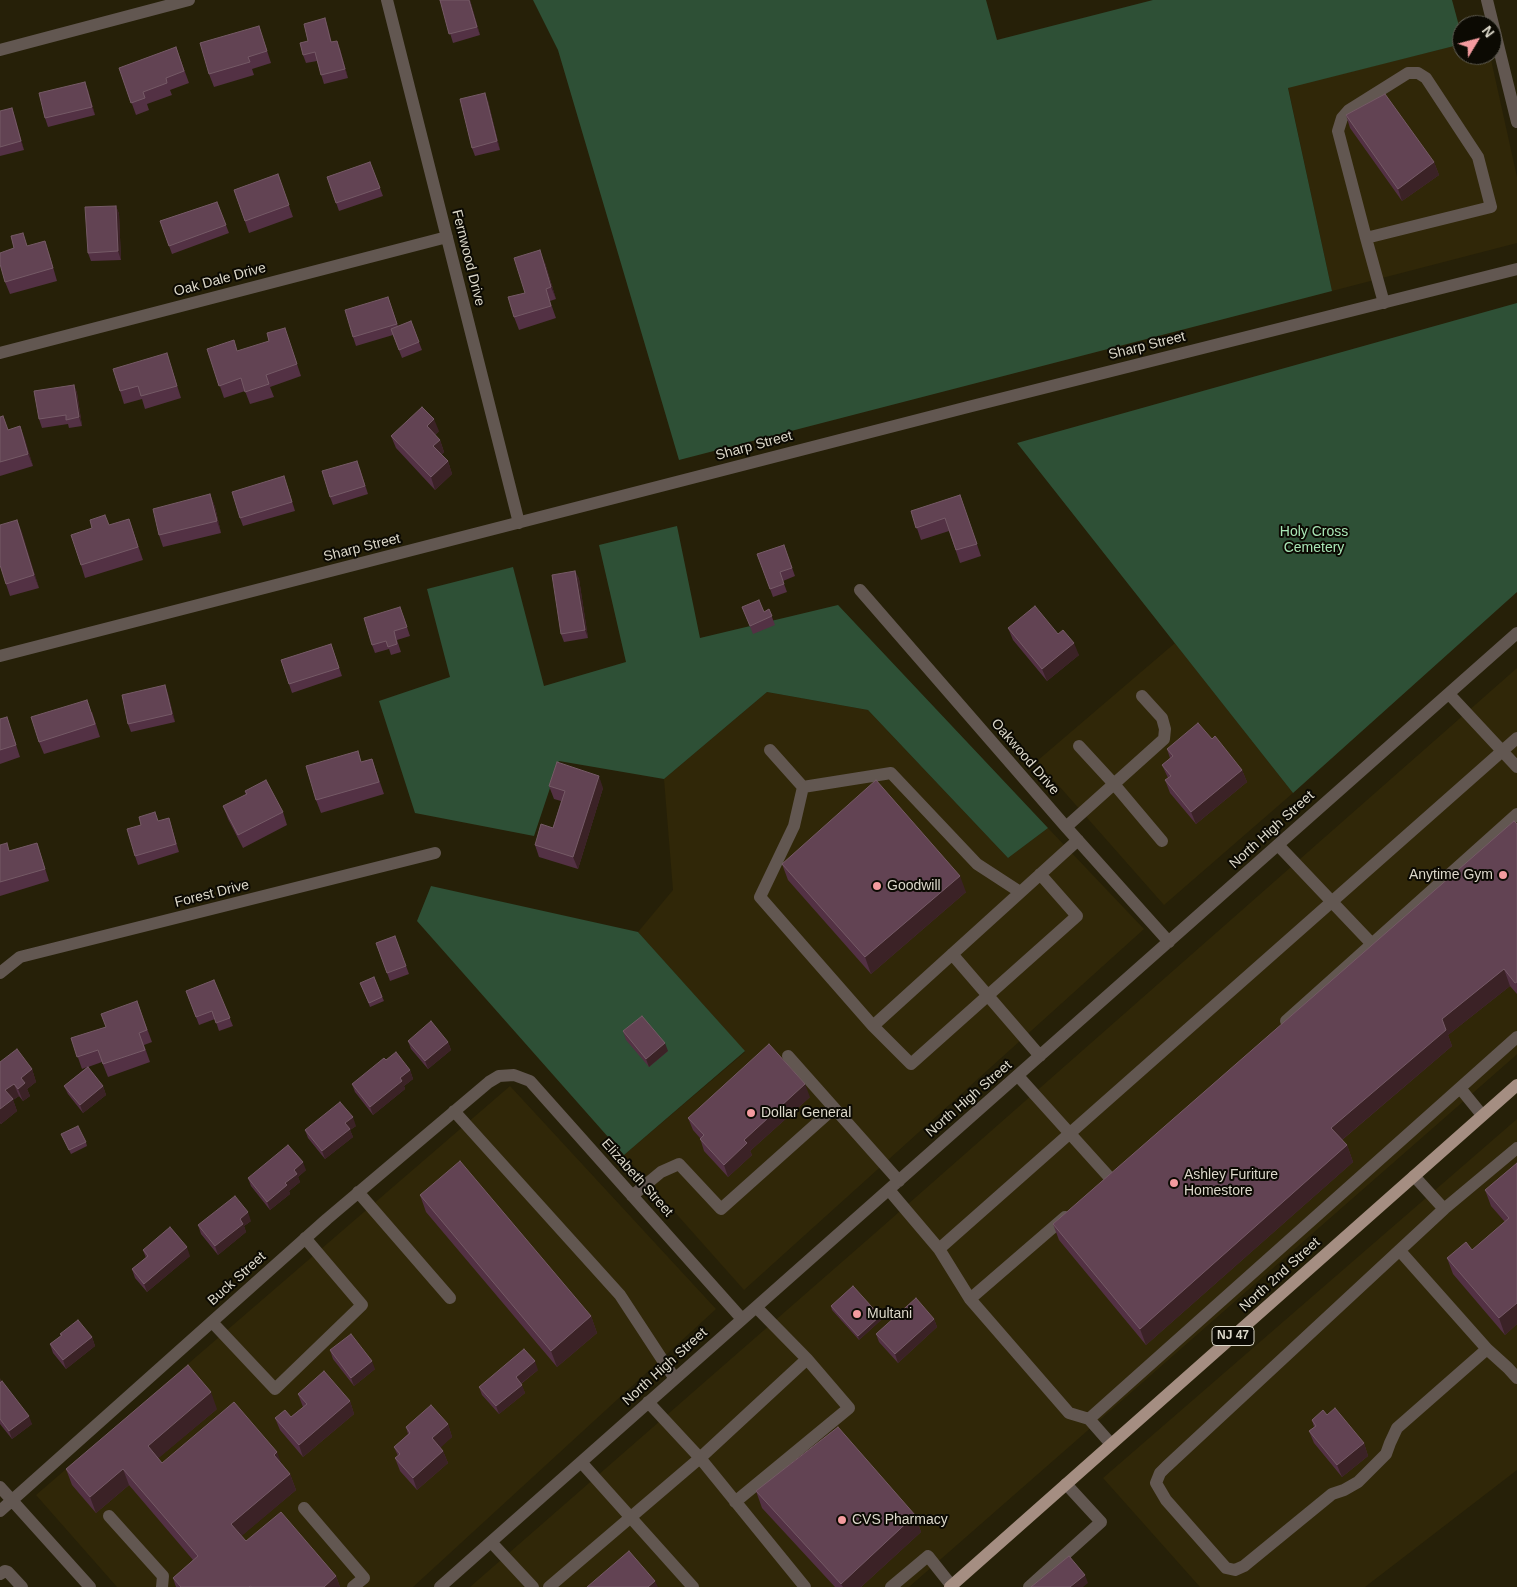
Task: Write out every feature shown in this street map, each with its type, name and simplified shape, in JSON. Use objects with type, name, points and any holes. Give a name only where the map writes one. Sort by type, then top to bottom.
[{"type":"main road","name":"North 2nd Street","points":[[953,1586],[1482,1115],[1517,1086]]},
{"type":"street","points":[[0,50],[189,0]]},
{"type":"street","name":"Fernwood Drive","points":[[387,0],[520,523]]},
{"type":"street","points":[[1487,0],[1517,122]]},
{"type":"street","points":[[1366,238],[1491,207],[1478,157],[1426,78],[1418,73],[1408,73],[1349,110],[1342,118],[1338,130],[1366,238],[1384,303]]},
{"type":"street","name":"Oak Dale Drive","points":[[0,353],[447,237]]},
{"type":"street","name":"Sharp Street","points":[[0,656],[978,404],[1517,269]]},
{"type":"street","name":"Oakwood Drive","points":[[860,590],[1066,827],[1169,942]]},
{"type":"street","name":"North High Street","points":[[440,1587],[1517,633]]},
{"type":"street","points":[[1449,694],[1517,768]]},
{"type":"street","points":[[1066,827],[1164,739],[1165,729],[1162,718],[1142,696]]},
{"type":"street","points":[[939,1249],[1517,738]]},
{"type":"street","points":[[1079,746],[1162,841]]},
{"type":"street","points":[[770,750],[802,787]]},
{"type":"street","points":[[802,787],[891,773],[977,864],[1020,892]]},
{"type":"street","points":[[802,787],[794,826],[760,896],[873,1026],[911,1064],[1077,916],[1040,874]]},
{"type":"street","points":[[1277,1028],[1517,814]]},
{"type":"street","points":[[873,1026],[1078,840]]},
{"type":"street","points":[[1278,845],[1372,944]]},
{"type":"street","name":"Forest Drive","points":[[0,973],[20,958],[435,853]]},
{"type":"street","points":[[952,954],[1040,1056]]},
{"type":"street","points":[[1089,1419],[1517,1037]]},
{"type":"street","points":[[788,1056],[899,1181]]},
{"type":"street","name":"Buck Street","points":[[0,1510],[305,1238],[454,1111],[499,1076]]},
{"type":"street","name":"Elizabeth Street","points":[[499,1076],[514,1076],[530,1081],[742,1319]]},
{"type":"street","points":[[1018,1076],[1110,1178]]},
{"type":"street","points":[[1460,1088],[1482,1115]]},
{"type":"street","points":[[632,1196],[661,1172],[679,1164],[721,1209],[834,1108]]},
{"type":"street","points":[[454,1111],[620,1295],[675,1379]]},
{"type":"street","points":[[1487,1349],[1398,1428],[1386,1454],[1358,1482],[1332,1494],[1244,1566],[1235,1570],[1226,1568],[1166,1500],[1156,1484],[1160,1473],[1444,1210],[1517,1148]]},
{"type":"street","points":[[1414,1176],[1444,1210]]},
{"type":"street","points":[[888,1190],[939,1249],[970,1298],[1069,1413],[1089,1419],[1111,1444]]},
{"type":"street","points":[[358,1192],[450,1298]]},
{"type":"street","points":[[970,1298],[1073,1210]]},
{"type":"street","points":[[212,1322],[275,1389],[362,1305],[305,1238]]},
{"type":"street","points":[[1400,1251],[1487,1349],[1517,1378]]},
{"type":"street","points":[[736,1502],[849,1408],[807,1359],[756,1307]]},
{"type":"street","points":[[549,1587],[700,1458],[807,1359]]},
{"type":"street","points":[[648,1402],[700,1458],[804,1587]]},
{"type":"street","points":[[581,1462],[693,1587]]},
{"type":"street","points":[[1029,1587],[1101,1522],[1066,1484]]},
{"type":"street","points":[[0,1487],[90,1587]]},
{"type":"street","points":[[304,1508],[368,1582],[353,1587]]},
{"type":"street","points":[[109,1516],[163,1576],[162,1587]]},
{"type":"street","points":[[491,1542],[532,1587]]},
{"type":"street","points":[[891,1587],[928,1556],[953,1586]]},
{"type":"street","points":[[0,1574],[4,1571],[8,1572],[22,1587]]},
{"type":"shaded area","points":[[1452,46],[1452,65],[1492,65],[1517,177],[1517,243],[1332,291],[1288,87]]},
{"type":"shaded area","points":[[1175,643],[1293,793],[1164,905],[1037,761]]},
{"type":"shaded area","points":[[1517,668],[1517,1054],[1514,1057],[909,1587],[470,1587],[882,1227]]},
{"type":"shaded area","points":[[767,692],[868,710],[1008,858],[1048,828],[1144,929],[744,1290],[624,1155],[745,1052],[638,932],[673,890],[664,779]]},
{"type":"shaded area","points":[[510,1086],[716,1309],[413,1587],[117,1587],[36,1495]]},
{"type":"shaded area","points":[[1517,1119],[1517,1470],[1365,1587],[1200,1587],[1103,1478]]},
{"type":"green space","points":[[533,0],[986,0],[997,40],[1153,0],[1452,0],[1456,15],[1452,15],[1452,47],[1288,88],[1332,291],[679,460],[558,50]]},
{"type":"green space","name":"Holy Cross Cemetery","points":[[1517,303],[1517,592],[1293,793],[1017,443]]},
{"type":"green space","points":[[677,526],[700,638],[838,605],[1048,828],[1008,858],[868,710],[767,692],[664,779],[559,761],[534,836],[415,813],[379,701],[450,677],[427,589],[513,567],[544,686],[626,662],[599,545]]},
{"type":"green space","points":[[431,886],[638,932],[745,1051],[624,1155],[417,921]]},
{"type":"building","points":[[440,0],[469,0],[477,27],[449,34]]},
{"type":"building","points":[[325,18],[331,42],[337,41],[345,69],[321,75],[315,52],[303,55],[300,43],[308,41],[304,24]]},
{"type":"building","points":[[259,26],[267,51],[248,57],[250,62],[209,74],[200,43]]},
{"type":"building","points":[[176,47],[184,71],[166,78],[167,83],[143,92],[145,98],[131,103],[119,68]]},
{"type":"building","points":[[85,82],[92,107],[45,118],[39,93]]},
{"type":"building","points":[[485,93],[497,141],[472,148],[460,99]]},
{"type":"building","points":[[1385,94],[1434,162],[1398,189],[1346,115]]},
{"type":"building","points":[[12,108],[21,141],[0,147],[0,111]]},
{"type":"building","points":[[370,162],[380,188],[336,203],[327,177]]},
{"type":"building","points":[[278,174],[289,205],[245,221],[234,190]]},
{"type":"building","points":[[217,202],[226,225],[169,246],[160,221]]},
{"type":"building","points":[[116,206],[118,251],[88,253],[85,207]]},
{"type":"building","points":[[23,233],[27,246],[45,241],[53,268],[5,282],[0,264],[0,253],[14,248],[11,236]]},
{"type":"building","points":[[540,250],[551,287],[546,289],[551,306],[514,317],[508,297],[525,293],[514,258]]},
{"type":"building","points":[[388,297],[397,324],[353,337],[345,310]]},
{"type":"building","points":[[411,321],[419,342],[399,350],[391,329]]},
{"type":"building","points":[[285,328],[297,364],[266,375],[269,384],[245,392],[241,378],[219,386],[207,349],[234,340],[237,351],[269,341],[267,333]]},
{"type":"building","points":[[167,353],[177,386],[141,396],[138,386],[120,391],[113,369]]},
{"type":"building","points":[[74,385],[79,417],[66,420],[66,415],[39,419],[34,391]]},
{"type":"building","points":[[422,407],[434,419],[427,426],[440,440],[433,446],[448,461],[431,477],[391,436]]},
{"type":"building","points":[[3,416],[8,430],[20,426],[28,454],[0,462],[0,417]]},
{"type":"building","points":[[357,461],[365,486],[330,497],[322,471]]},
{"type":"building","points":[[284,476],[292,502],[240,518],[232,492]]},
{"type":"building","points":[[210,494],[217,521],[159,535],[153,509]]},
{"type":"building","points":[[960,495],[977,544],[956,550],[945,518],[916,528],[911,511]]},
{"type":"building","points":[[105,515],[109,525],[129,519],[138,547],[81,565],[71,535],[92,528],[90,520]]},
{"type":"building","points":[[17,520],[34,575],[6,584],[0,565],[0,525]]},
{"type":"building","points":[[784,545],[792,568],[780,572],[784,584],[770,589],[757,554]]},
{"type":"building","points":[[575,571],[585,630],[561,634],[552,575]]},
{"type":"building","points":[[759,600],[764,612],[769,609],[772,616],[750,626],[742,607]]},
{"type":"building","points":[[1035,606],[1058,634],[1063,630],[1074,643],[1042,669],[1008,628]]},
{"type":"building","points":[[400,607],[407,627],[394,631],[397,644],[388,647],[386,641],[372,645],[364,618]]},
{"type":"building","points":[[331,644],[339,668],[289,684],[281,660]]},
{"type":"building","points":[[165,685],[172,714],[128,724],[122,695]]},
{"type":"building","points":[[87,700],[95,724],[39,742],[31,717]]},
{"type":"building","points":[[7,717],[16,745],[0,750],[0,719]]},
{"type":"building","points":[[1198,723],[1212,739],[1215,736],[1242,770],[1191,812],[1165,780],[1171,776],[1162,765],[1173,756],[1167,749]]},
{"type":"building","points":[[358,751],[361,762],[372,759],[379,782],[316,800],[306,766]]},
{"type":"building","points":[[557,762],[599,776],[573,857],[535,845],[541,824],[553,828],[565,791],[549,786]]},
{"type":"building","points":[[266,780],[283,812],[238,835],[223,806],[247,794],[245,791]]},
{"type":"building","name":"Goodwill","points":[[876,780],[960,876],[865,957],[782,864]]},
{"type":"building","points":[[155,812],[158,821],[169,818],[176,844],[135,856],[127,829],[141,825],[139,817]]},
{"type":"building","points":[[1514,821],[1517,824],[1517,982],[1515,983],[1504,969],[1442,1019],[1446,1030],[1331,1128],[1347,1145],[1140,1329],[1053,1224]]},
{"type":"building","points":[[7,843],[9,851],[37,843],[45,869],[0,882],[0,845]]},
{"type":"building","points":[[395,936],[406,966],[387,973],[376,943]]},
{"type":"building","points":[[374,977],[382,997],[369,1003],[360,983]]},
{"type":"building","points":[[214,980],[230,1018],[216,1023],[212,1011],[196,1017],[186,991]]},
{"type":"building","points":[[137,1001],[147,1030],[139,1033],[145,1050],[103,1064],[98,1050],[77,1057],[71,1038],[106,1027],[101,1014]]},
{"type":"building","points":[[642,1016],[665,1043],[646,1059],[623,1031]]},
{"type":"building","points":[[431,1021],[448,1042],[425,1061],[408,1041]]},
{"type":"building","name":"Dollar General","points":[[769,1044],[805,1084],[744,1140],[747,1143],[724,1165],[700,1139],[704,1135],[688,1118]]},
{"type":"building","points":[[17,1049],[32,1069],[21,1078],[25,1083],[18,1089],[14,1084],[5,1090],[13,1099],[0,1109],[0,1062]]},
{"type":"building","points":[[396,1052],[410,1070],[400,1078],[402,1081],[370,1107],[352,1084],[384,1058],[386,1060]]},
{"type":"building","points":[[88,1067],[103,1086],[80,1105],[64,1086]]},
{"type":"building","points":[[340,1102],[353,1117],[345,1123],[350,1129],[322,1151],[305,1130]]},
{"type":"building","points":[[78,1126],[86,1142],[69,1150],[61,1134]]},
{"type":"building","points":[[288,1145],[303,1162],[294,1170],[297,1174],[285,1183],[287,1185],[267,1202],[248,1178]]},
{"type":"building","points":[[460,1161],[591,1316],[551,1351],[420,1195]]},
{"type":"building","points":[[1517,1163],[1517,1303],[1499,1318],[1447,1258],[1466,1242],[1472,1250],[1509,1218],[1485,1190]]},
{"type":"building","points":[[235,1196],[248,1212],[240,1219],[243,1224],[215,1246],[198,1225]]},
{"type":"building","points":[[170,1227],[187,1247],[144,1284],[132,1269],[148,1256],[143,1250]]},
{"type":"building","points":[[853,1286],[880,1316],[858,1336],[831,1306]]},
{"type":"building","points":[[916,1298],[934,1319],[895,1354],[876,1334]]},
{"type":"building","points":[[78,1320],[92,1337],[63,1360],[50,1344]]},
{"type":"building","points":[[351,1334],[372,1361],[351,1378],[330,1350]]},
{"type":"building","points":[[524,1349],[535,1361],[516,1377],[522,1385],[496,1406],[479,1387]]},
{"type":"building","points":[[188,1365],[211,1392],[148,1446],[162,1463],[234,1402],[277,1452],[274,1455],[290,1474],[231,1524],[246,1541],[281,1512],[336,1576],[324,1587],[181,1587],[173,1578],[198,1556],[123,1469],[90,1497],[66,1469]]},
{"type":"building","points":[[324,1371],[350,1401],[299,1445],[275,1418],[285,1410],[291,1417],[307,1404],[298,1394]]},
{"type":"building","points":[[2,1381],[29,1416],[9,1431],[0,1419],[0,1383]]},
{"type":"building","points":[[431,1405],[448,1424],[432,1438],[443,1451],[413,1478],[395,1458],[400,1454],[394,1447],[410,1433],[406,1427]]},
{"type":"building","points":[[1335,1408],[1364,1443],[1337,1465],[1309,1431],[1316,1426],[1312,1420],[1323,1410],[1327,1415]]},
{"type":"building","name":"CVS Pharmacy","points":[[838,1427],[915,1515],[841,1584],[756,1491]]},
{"type":"building","points":[[629,1551],[655,1581],[648,1587],[587,1587]]},
{"type":"building","points":[[1069,1556],[1085,1575],[1070,1587],[1031,1587]]},
{"type":"place","name":"Anytime Gym","points":[[1503,875]]},
{"type":"place","name":"Goodwill","points":[[877,886]]},
{"type":"place","name":"Dollar General","points":[[751,1113]]},
{"type":"place","name":"Ashley Furiture Homestore","points":[[1174,1183]]},
{"type":"place","name":"Multani","points":[[857,1314]]},
{"type":"place","name":"CVS Pharmacy","points":[[842,1520]]}]
